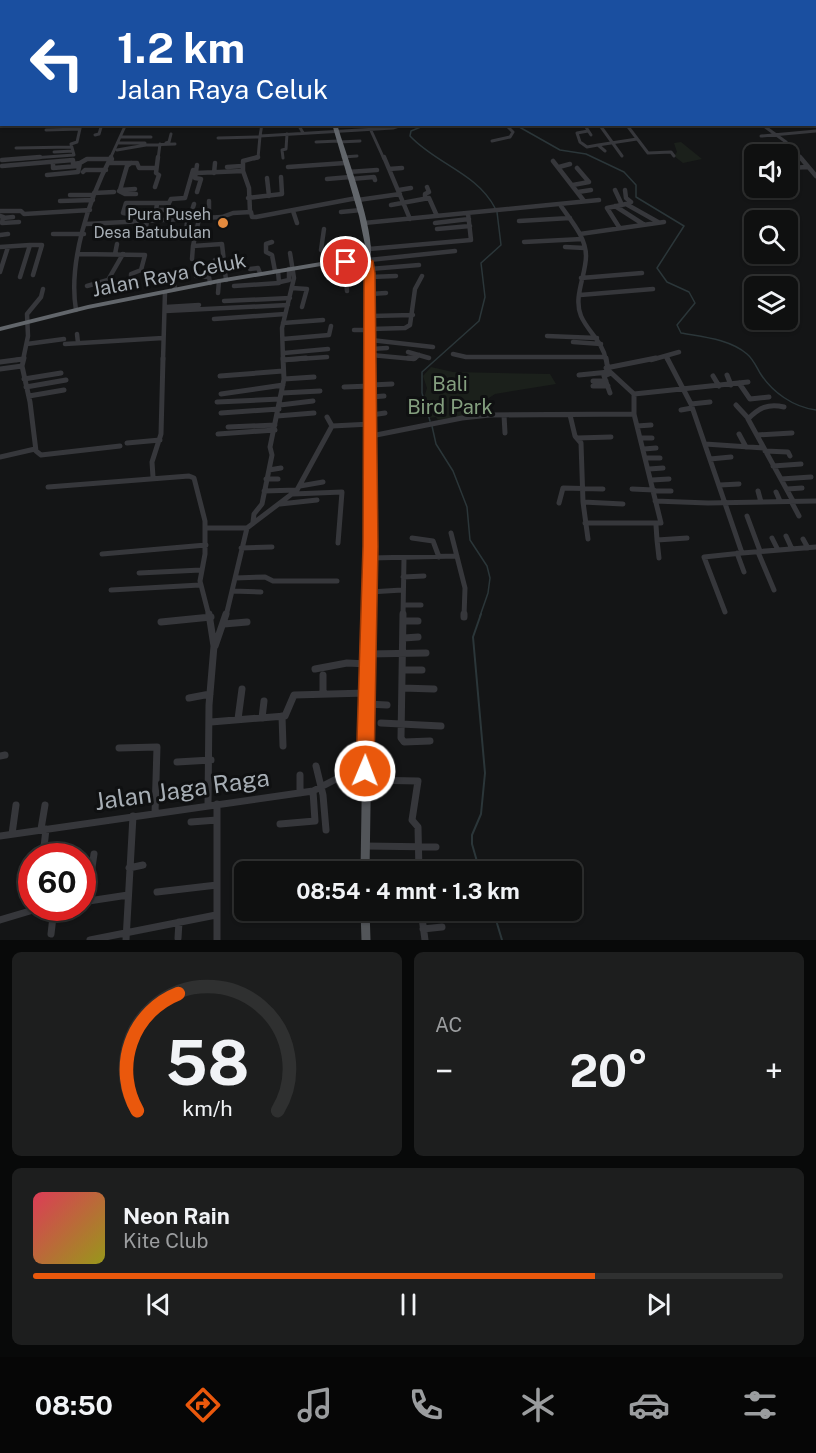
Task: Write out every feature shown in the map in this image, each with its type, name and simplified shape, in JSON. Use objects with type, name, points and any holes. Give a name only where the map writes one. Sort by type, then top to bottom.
[{"type":"highway","points":[[335,127],[361,210],[369,248],[368,265]]},
{"type":"highway","name":"Jalan Raya Celuk","points":[[0,329],[76,310],[292,268],[345,262],[368,265]]},
{"type":"main road","points":[[365,861],[371,558],[371,316],[368,265]]},
{"type":"main road","points":[[365,921],[366,940]]},
{"type":"street","points":[[95,135],[99,134],[101,126]]},
{"type":"street","points":[[76,310],[72,292],[86,224],[94,196],[118,147],[125,126]]},
{"type":"street","points":[[261,126],[258,158],[243,161],[249,188],[250,212],[255,218],[411,188]]},
{"type":"street","points":[[299,126],[303,133]]},
{"type":"street","points":[[319,126],[321,131]]},
{"type":"street","points":[[218,138],[303,133],[335,127],[400,126]]},
{"type":"street","points":[[492,141],[510,137],[513,132],[507,126]]},
{"type":"street","points":[[585,126],[589,133],[577,133],[580,142],[587,147],[637,139]]},
{"type":"street","points":[[599,126],[622,156]]},
{"type":"street","points":[[627,126],[648,153],[670,152],[674,156]]},
{"type":"street","points":[[764,126],[787,144]]},
{"type":"street","points":[[2,160],[73,155],[71,143],[77,141],[81,127],[46,130]]},
{"type":"street","points":[[368,127],[410,219]]},
{"type":"street","points":[[761,136],[816,131]]},
{"type":"street","points":[[118,147],[168,143],[171,134]]},
{"type":"street","points":[[283,158],[282,150],[286,149],[288,134]]},
{"type":"street","points":[[122,137],[151,137]]},
{"type":"street","points":[[316,142],[360,141]]},
{"type":"street","points":[[155,187],[159,175],[156,174],[156,168],[160,144]]},
{"type":"street","points":[[118,147],[135,149],[144,145],[175,144]]},
{"type":"street","points":[[598,145],[605,151]]},
{"type":"street","points":[[16,148],[16,150],[72,149]]},
{"type":"street","points":[[54,152],[72,149]]},
{"type":"street","points":[[798,155],[816,176]]},
{"type":"street","points":[[288,167],[344,160],[357,156]]},
{"type":"street","points":[[300,158],[302,166]]},
{"type":"street","points":[[47,175],[77,172],[80,165],[87,159],[138,163],[140,168],[156,168]]},
{"type":"street","points":[[2,166],[74,160],[73,164],[80,165]]},
{"type":"street","points":[[553,161],[584,201]]},
{"type":"street","points":[[54,163],[53,168],[80,165]]},
{"type":"street","points":[[130,163],[119,192],[125,194],[136,191]]},
{"type":"street","points":[[214,173],[215,163]]},
{"type":"street","points":[[559,167],[570,164]]},
{"type":"street","points":[[798,167],[808,166]]},
{"type":"street","points":[[227,167],[243,169]]},
{"type":"street","points":[[389,169],[402,168]]},
{"type":"street","points":[[573,185],[589,182],[577,168]]},
{"type":"street","points":[[195,169],[214,173],[243,169]]},
{"type":"street","points":[[195,169],[195,178],[201,179],[197,192]]},
{"type":"street","points":[[130,214],[123,213],[125,204],[158,204],[156,210],[166,210],[171,199],[186,197],[195,169]]},
{"type":"street","points":[[83,172],[85,170],[106,170]]},
{"type":"street","points":[[327,179],[377,170]]},
{"type":"street","points":[[350,176],[374,177],[375,180]]},
{"type":"street","points":[[248,198],[283,194],[281,177]]},
{"type":"street","points":[[267,178],[269,196]]},
{"type":"street","points":[[425,198],[425,194],[429,192],[427,187]]},
{"type":"street","points":[[578,192],[591,190]]},
{"type":"street","points":[[524,242],[581,236],[619,227],[662,222],[624,204],[615,190]]},
{"type":"street","points":[[619,227],[607,209],[631,202],[626,198],[625,190]]},
{"type":"street","points":[[60,201],[114,192]]},
{"type":"street","points":[[70,195],[94,196]]},
{"type":"street","points":[[391,205],[430,199],[441,241]]},
{"type":"street","points":[[209,201],[209,218]]},
{"type":"street","points":[[364,223],[599,201]]},
{"type":"street","points":[[128,222],[137,203]]},
{"type":"street","points":[[186,234],[194,204]]},
{"type":"street","points":[[8,211],[10,205]]},
{"type":"street","points":[[561,206],[581,236],[585,248],[586,256],[580,294],[581,316],[601,344],[609,371],[634,394],[748,382]]},
{"type":"street","points":[[615,207],[643,224]]},
{"type":"street","points":[[1,215],[8,211],[21,211],[24,214],[90,210]]},
{"type":"street","points":[[340,212],[361,210]]},
{"type":"street","points":[[293,211],[297,223]]},
{"type":"street","points":[[86,224],[188,220],[250,212]]},
{"type":"street","points":[[324,229],[321,250],[471,240],[468,213]]},
{"type":"street","points":[[1,215],[13,217]]},
{"type":"street","points":[[1,215],[2,223],[19,222]]},
{"type":"street","points":[[519,221],[570,218]]},
{"type":"street","points":[[192,259],[199,219]]},
{"type":"street","points":[[436,226],[469,219]]},
{"type":"street","points":[[145,233],[147,221]]},
{"type":"street","points":[[436,226],[470,226]]},
{"type":"street","points":[[0,235],[8,234]]},
{"type":"street","points":[[53,234],[84,234]]},
{"type":"street","points":[[272,242],[266,244],[267,252],[272,255],[280,282]]},
{"type":"street","points":[[115,254],[117,244]]},
{"type":"street","points":[[194,246],[222,244],[223,281]]},
{"type":"street","points":[[20,277],[30,245]]},
{"type":"street","points":[[0,247],[42,245],[33,275]]},
{"type":"street","points":[[0,272],[8,246]]},
{"type":"street","points":[[565,247],[585,248]]},
{"type":"street","points":[[325,250],[328,278]]},
{"type":"street","points":[[368,265],[398,258],[455,251]]},
{"type":"street","points":[[253,522],[254,514],[262,506],[272,455],[270,447],[280,404],[283,382],[283,323],[292,288],[290,253]]},
{"type":"street","points":[[80,254],[145,255],[141,270],[131,274],[131,284]]},
{"type":"street","points":[[87,286],[108,280],[123,254]]},
{"type":"street","points":[[398,258],[400,267]]},
{"type":"street","points":[[215,260],[223,266],[223,281],[218,293]]},
{"type":"street","points":[[345,262],[347,291]]},
{"type":"street","points":[[368,265],[400,267],[419,265]]},
{"type":"street","points":[[368,265],[396,276]]},
{"type":"street","points":[[250,269],[258,268],[260,273]]},
{"type":"street","points":[[234,286],[290,280],[292,268]]},
{"type":"street","points":[[172,273],[175,290]]},
{"type":"street","points":[[581,278],[642,273]]},
{"type":"street","points":[[196,276],[209,277],[210,283]]},
{"type":"street","points":[[371,339],[406,327],[412,322],[415,289],[422,276]]},
{"type":"street","points":[[292,288],[307,289],[302,307]]},
{"type":"street","points":[[43,289],[41,297],[27,314],[27,344],[22,366],[29,396],[35,449],[41,455],[120,446]]},
{"type":"street","points":[[580,294],[653,289]]},
{"type":"street","points":[[153,477],[152,461],[160,440],[165,292]]},
{"type":"street","points":[[370,294],[386,293]]},
{"type":"street","points":[[224,301],[290,298]]},
{"type":"street","points":[[166,309],[199,305]]},
{"type":"street","points":[[166,309],[288,305]]},
{"type":"street","points":[[214,319],[285,314]]},
{"type":"street","points":[[371,316],[413,315]]},
{"type":"street","points":[[283,323],[323,320]]},
{"type":"street","points":[[283,339],[329,335],[331,326]]},
{"type":"street","points":[[354,330],[415,359],[419,355],[429,357]]},
{"type":"street","points":[[360,333],[387,348]]},
{"type":"street","points":[[77,334],[78,343]]},
{"type":"street","points":[[547,336],[597,338]]},
{"type":"street","points":[[27,344],[163,338]]},
{"type":"street","points":[[371,339],[433,347]]},
{"type":"street","points":[[573,342],[601,344]]},
{"type":"street","points":[[406,355],[413,343]]},
{"type":"street","points":[[284,353],[328,348]]},
{"type":"street","points":[[579,375],[609,371],[680,352]]},
{"type":"street","points":[[453,354],[476,357],[605,357]]},
{"type":"street","points":[[666,356],[685,390],[720,485],[744,572]]},
{"type":"street","points":[[283,360],[327,357]]},
{"type":"street","points":[[0,362],[23,359]]},
{"type":"street","points":[[0,369],[22,366]]},
{"type":"street","points":[[220,376],[283,371]]},
{"type":"street","points":[[593,384],[608,387],[604,375],[609,371]]},
{"type":"street","points":[[24,379],[61,373]]},
{"type":"street","points":[[727,375],[731,385]]},
{"type":"street","points":[[713,376],[718,386]]},
{"type":"street","points":[[221,394],[314,377]]},
{"type":"street","points":[[26,387],[66,380]]},
{"type":"street","points":[[739,383],[750,399],[770,397]]},
{"type":"street","points":[[344,387],[392,384]]},
{"type":"street","points":[[29,396],[64,390]]},
{"type":"street","points":[[280,404],[320,391]]},
{"type":"street","points":[[585,523],[656,525],[661,523],[634,414],[634,394]]},
{"type":"street","points":[[371,397],[384,396]]},
{"type":"street","points":[[221,413],[313,401]]},
{"type":"street","points":[[217,402],[280,404],[314,413]]},
{"type":"street","points":[[681,410],[710,402]]},
{"type":"street","points":[[748,418],[776,403],[784,407]]},
{"type":"street","points":[[736,405],[748,418],[787,489],[799,516]]},
{"type":"street","points":[[371,415],[385,413]]},
{"type":"street","points":[[371,436],[470,417],[634,414]]},
{"type":"street","points":[[504,415],[506,433]]},
{"type":"street","points":[[570,415],[577,438],[581,443],[585,523],[588,538]]},
{"type":"street","points":[[327,417],[332,426]]},
{"type":"street","points":[[332,426],[371,424]]},
{"type":"street","points":[[638,426],[651,425]]},
{"type":"street","points":[[296,490],[332,426]]},
{"type":"street","points":[[228,427],[275,428]]},
{"type":"street","points":[[218,434],[275,428]]},
{"type":"street","points":[[756,435],[792,433]]},
{"type":"street","points":[[739,434],[746,447]]},
{"type":"street","points":[[577,438],[611,437]]},
{"type":"street","points":[[640,438],[652,438]]},
{"type":"street","points":[[127,442],[160,440]]},
{"type":"street","points":[[705,444],[788,452],[790,456]]},
{"type":"street","points":[[644,449],[656,448]]},
{"type":"street","points":[[0,457],[35,449]]},
{"type":"street","points":[[710,459],[731,457]]},
{"type":"street","points":[[646,458],[660,458]]},
{"type":"street","points":[[773,466],[801,464]]},
{"type":"street","points":[[269,470],[281,468]]},
{"type":"street","points":[[649,469],[663,468]]},
{"type":"street","points":[[48,487],[153,477],[189,476],[194,478],[200,492],[207,528],[200,585],[211,618],[215,646],[210,694],[211,760],[208,805]]},
{"type":"street","points":[[781,479],[811,477]]},
{"type":"street","points":[[266,480],[278,478]]},
{"type":"street","points":[[652,480],[669,479]]},
{"type":"street","points":[[215,646],[224,624],[247,528],[296,490],[323,482]]},
{"type":"street","points":[[720,485],[739,484]]},
{"type":"street","points":[[559,503],[563,488],[603,489]]},
{"type":"street","points":[[787,489],[802,488]]},
{"type":"street","points":[[632,489],[672,491]]},
{"type":"street","points":[[264,491],[342,492],[338,543]]},
{"type":"street","points":[[758,491],[761,502]]},
{"type":"street","points":[[776,492],[780,501]]},
{"type":"street","points":[[278,504],[318,500]]},
{"type":"street","points":[[655,501],[816,502]]},
{"type":"street","points":[[584,502],[623,504]]},
{"type":"street","points":[[747,516],[774,590]]},
{"type":"street","points":[[656,525],[659,558]]},
{"type":"street","points":[[207,528],[247,528]]},
{"type":"street","points":[[451,533],[466,590],[464,617]]},
{"type":"street","points":[[786,536],[792,549]]},
{"type":"street","points":[[412,538],[433,541],[440,557]]},
{"type":"street","points":[[657,540],[687,538]]},
{"type":"street","points":[[772,538],[778,550]]},
{"type":"street","points":[[803,539],[808,548]]},
{"type":"street","points":[[102,554],[206,545]]},
{"type":"street","points":[[241,548],[272,547]]},
{"type":"street","points":[[725,612],[704,557],[816,548]]},
{"type":"street","points":[[371,558],[457,556]]},
{"type":"street","points":[[404,558],[401,738],[404,742],[430,741]]},
{"type":"street","points":[[139,573],[201,570]]},
{"type":"street","points":[[403,577],[424,576]]},
{"type":"street","points":[[235,578],[265,577],[273,581],[337,581]]},
{"type":"street","points":[[111,590],[200,585]]},
{"type":"street","points":[[370,592],[402,590]]},
{"type":"street","points":[[232,591],[261,592]]},
{"type":"street","points":[[404,605],[421,605]]},
{"type":"street","points":[[161,622],[211,618]]},
{"type":"street","points":[[404,621],[418,621]]},
{"type":"street","points":[[224,624],[247,622]]},
{"type":"street","points":[[404,638],[418,637]]},
{"type":"street","points":[[368,654],[426,653]]},
{"type":"street","points":[[315,669],[347,663],[368,664]]},
{"type":"street","points":[[402,670],[422,670]]},
{"type":"street","points":[[323,675],[323,694]]},
{"type":"street","points":[[402,688],[434,689]]},
{"type":"street","points":[[238,719],[242,689]]},
{"type":"street","points":[[211,722],[287,715],[293,696],[368,693]]},
{"type":"street","points":[[189,698],[210,694]]},
{"type":"street","points":[[262,718],[264,701]]},
{"type":"street","points":[[367,704],[387,705]]},
{"type":"street","points":[[282,716],[283,746]]},
{"type":"street","points":[[381,723],[441,726]]},
{"type":"street","points":[[119,748],[158,749],[154,813]]},
{"type":"street","points":[[177,762],[211,760]]},
{"type":"street","points":[[280,824],[315,821],[316,766]]},
{"type":"street","points":[[300,775],[300,793]]},
{"type":"street","name":"Jalan Jaga Raga","points":[[0,836],[317,790],[344,775],[418,781],[412,820],[418,827],[418,847]]},
{"type":"street","points":[[317,790],[326,830]]},
{"type":"street","points":[[217,804],[217,940]]},
{"type":"street","points":[[12,834],[16,805]]},
{"type":"street","points":[[43,843],[45,805]]},
{"type":"street","points":[[126,937],[133,816]]},
{"type":"street","points":[[191,822],[217,820]]},
{"type":"street","points":[[365,846],[436,847]]},
{"type":"street","points":[[418,847],[419,861]]},
{"type":"street","points":[[129,868],[143,865]]},
{"type":"street","points":[[157,892],[217,885]]},
{"type":"street","points":[[96,899],[128,895]]},
{"type":"street","points":[[90,940],[126,937],[179,922],[216,915]]},
{"type":"street","points":[[0,920],[18,916]]},
{"type":"street","points":[[51,934],[52,921]]},
{"type":"street","points":[[422,921],[425,940]]},
{"type":"street","points":[[178,938],[179,922]]},
{"type":"street","points":[[423,929],[442,927]]},
{"type":"green space","points":[[681,142],[702,159],[683,163],[674,156],[677,152],[674,143]]},
{"type":"green space","name":"Bali Bird Park","points":[[431,367],[453,372],[550,374],[556,384],[495,394],[484,401],[483,413],[438,420],[436,417],[428,418],[424,398],[427,388],[423,376]]},
{"type":"waterway","points":[[423,126],[411,131],[410,136],[420,146],[478,186],[495,208]]},
{"type":"waterway","points":[[518,126],[560,150],[586,154],[624,172],[636,185],[636,197],[684,226],[657,268],[667,282],[689,292],[695,303],[677,325],[681,333],[716,339],[740,349],[751,358],[765,380],[784,398],[799,406],[816,410]]},
{"type":"waterway","points":[[430,421],[422,393],[422,372],[479,321],[485,297],[481,263],[501,245],[497,212]]},
{"type":"waterway","points":[[432,426],[436,444],[453,471],[467,507],[470,540],[487,566],[490,578],[488,593],[480,616]]},
{"type":"waterway","points":[[477,861],[472,835],[481,814],[485,773],[473,637],[481,614]]},
{"type":"waterway","points":[[496,921],[502,940]]},
{"type":"place","name":"Pura Puseh Desa Batubulan","points":[[223,223]]},
{"type":"route","points":[[346,262],[367,261],[370,273],[371,546],[365,771]]}]
